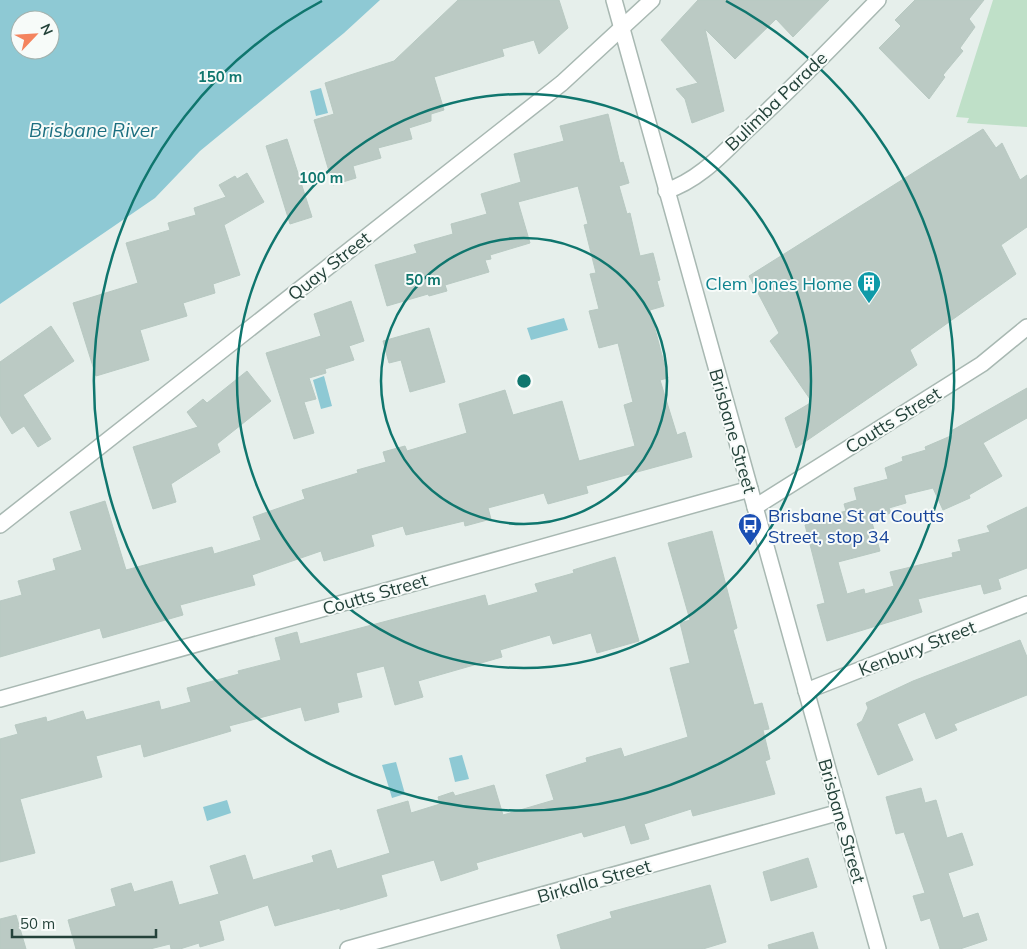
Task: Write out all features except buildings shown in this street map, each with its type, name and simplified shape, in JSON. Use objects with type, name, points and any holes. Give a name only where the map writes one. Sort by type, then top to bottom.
[{"type":"street","name":"Brisbane Street","points":[[614,0],[878,949]]},
{"type":"street","name":"Quay Street","points":[[0,525],[562,83],[622,30],[652,0]]},
{"type":"street","name":"Bulimba Parade","points":[[666,191],[679,187],[700,174],[792,88],[878,0]]},
{"type":"street","name":"Coutts Street","points":[[755,507],[982,364],[1027,327]]},
{"type":"street","name":"Coutts Street","points":[[0,699],[750,489]]},
{"type":"street","name":"Kenbury Street","points":[[806,691],[1027,604]]},
{"type":"street","name":"Birkalla Street","points":[[348,949],[840,812]]},
{"type":"green space","points":[[993,0],[1027,0],[1027,127],[967,123],[969,118],[956,117]]},
{"type":"water","name":"Brisbane River","points":[[0,0],[380,0],[344,33],[200,151],[155,198],[0,304]]},
{"type":"water","points":[[321,88],[328,113],[316,116],[310,91]]},
{"type":"water","points":[[564,318],[568,330],[531,340],[527,328]]},
{"type":"water","points":[[324,376],[332,406],[321,409],[313,380]]},
{"type":"water","points":[[462,755],[469,779],[455,782],[449,758]]},
{"type":"water","points":[[396,762],[405,794],[392,798],[382,765]]},
{"type":"water","points":[[227,800],[231,813],[207,821],[203,807]]},
{"type":"place","name":"Clem Jones Home","points":[[869,304]]},
{"type":"place","name":"Brisbane St at Coutts Street, stop 34","points":[[750,546]]}]
